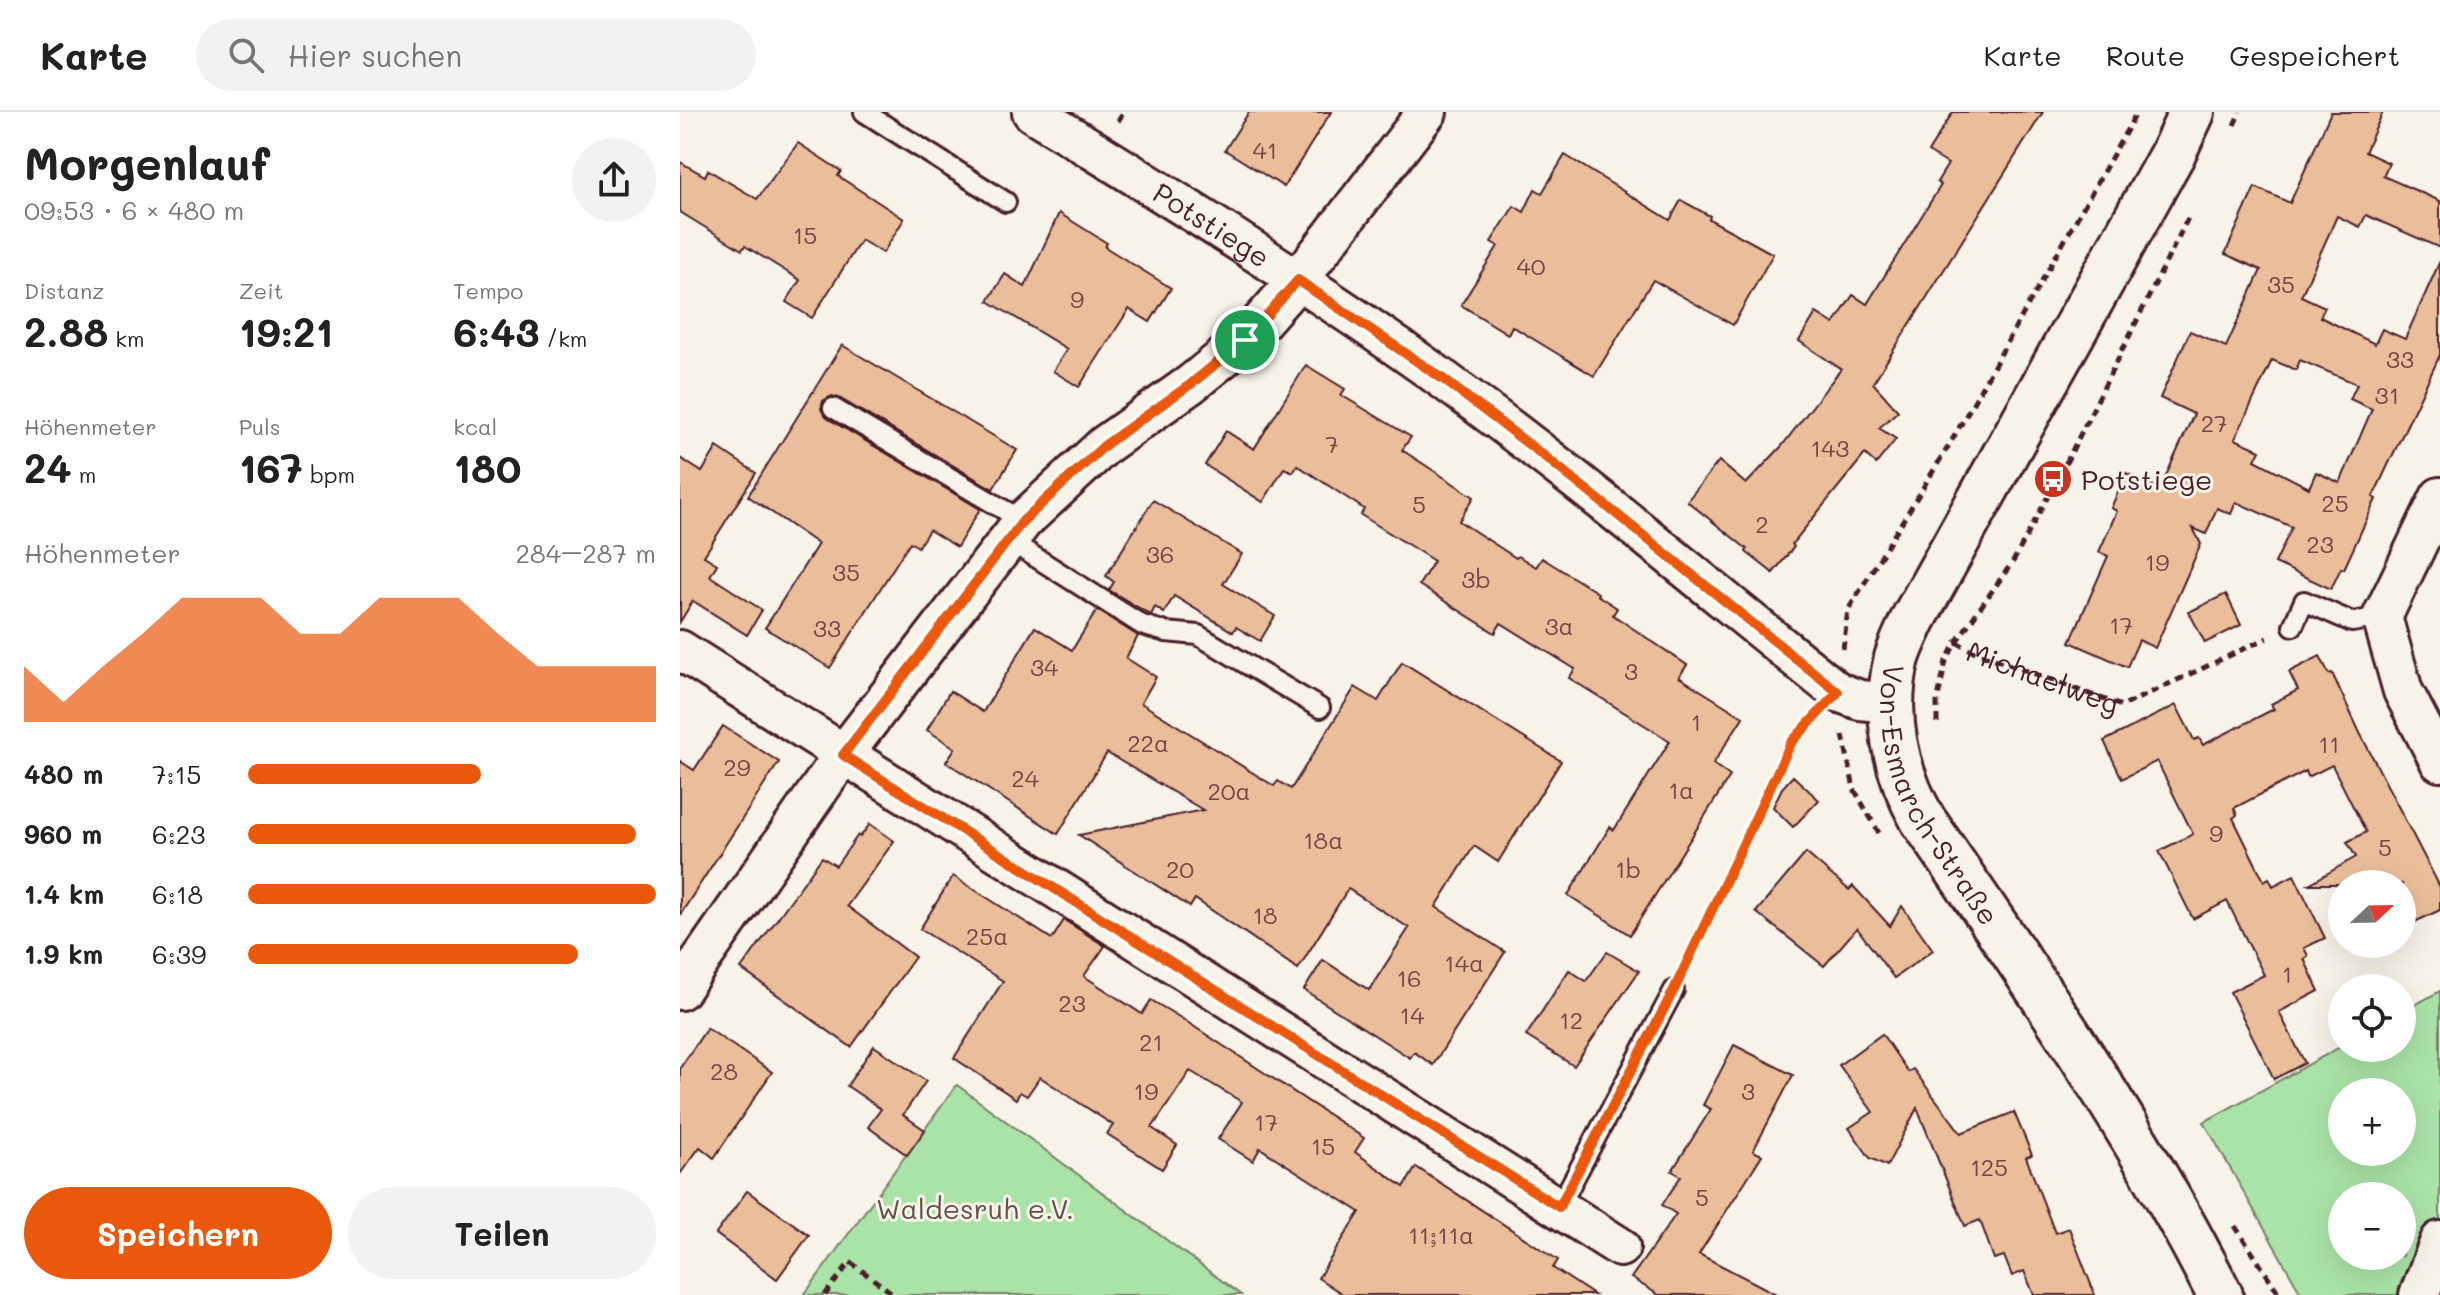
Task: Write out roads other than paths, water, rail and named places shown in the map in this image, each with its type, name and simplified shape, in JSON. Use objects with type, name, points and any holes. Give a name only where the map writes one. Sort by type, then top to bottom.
[{"type":"street","name":"Potstiege","points":[[1032,112],[1298,280],[1443,379],[1537,450],[1838,692],[1860,700],[1891,703]]},
{"type":"street","points":[[680,990],[843,755],[1015,530],[1105,445],[1191,384],[1245,340],[1298,280],[1427,112]]},
{"type":"street","name":"Von-Esmarch-Straße","points":[[2192,112],[2173,153],[1914,618],[1897,657],[1891,703],[1898,765],[1909,795],[2052,1008],[2181,1217],[2220,1295]]},
{"type":"street","points":[[2440,497],[2382,617],[2403,691],[2440,762]]},
{"type":"street","points":[[680,650],[1620,1247]]},
{"type":"street","points":[[2419,1295],[2440,1241]]},
{"type":"lane","points":[[864,112],[1006,202]]},
{"type":"lane","points":[[833,408],[1015,530],[1142,625],[1166,632],[1198,635],[1320,708]]},
{"type":"lane","points":[[2293,626],[2304,601],[2352,622],[2382,617]]},
{"type":"lane","points":[[1559,1207],[1674,990]]},
{"type":"place","name":"Potstiege","points":[[2053,479]]},
{"type":"park label","name":"Waldesruh e.V.","points":[[975,1208]]}]
